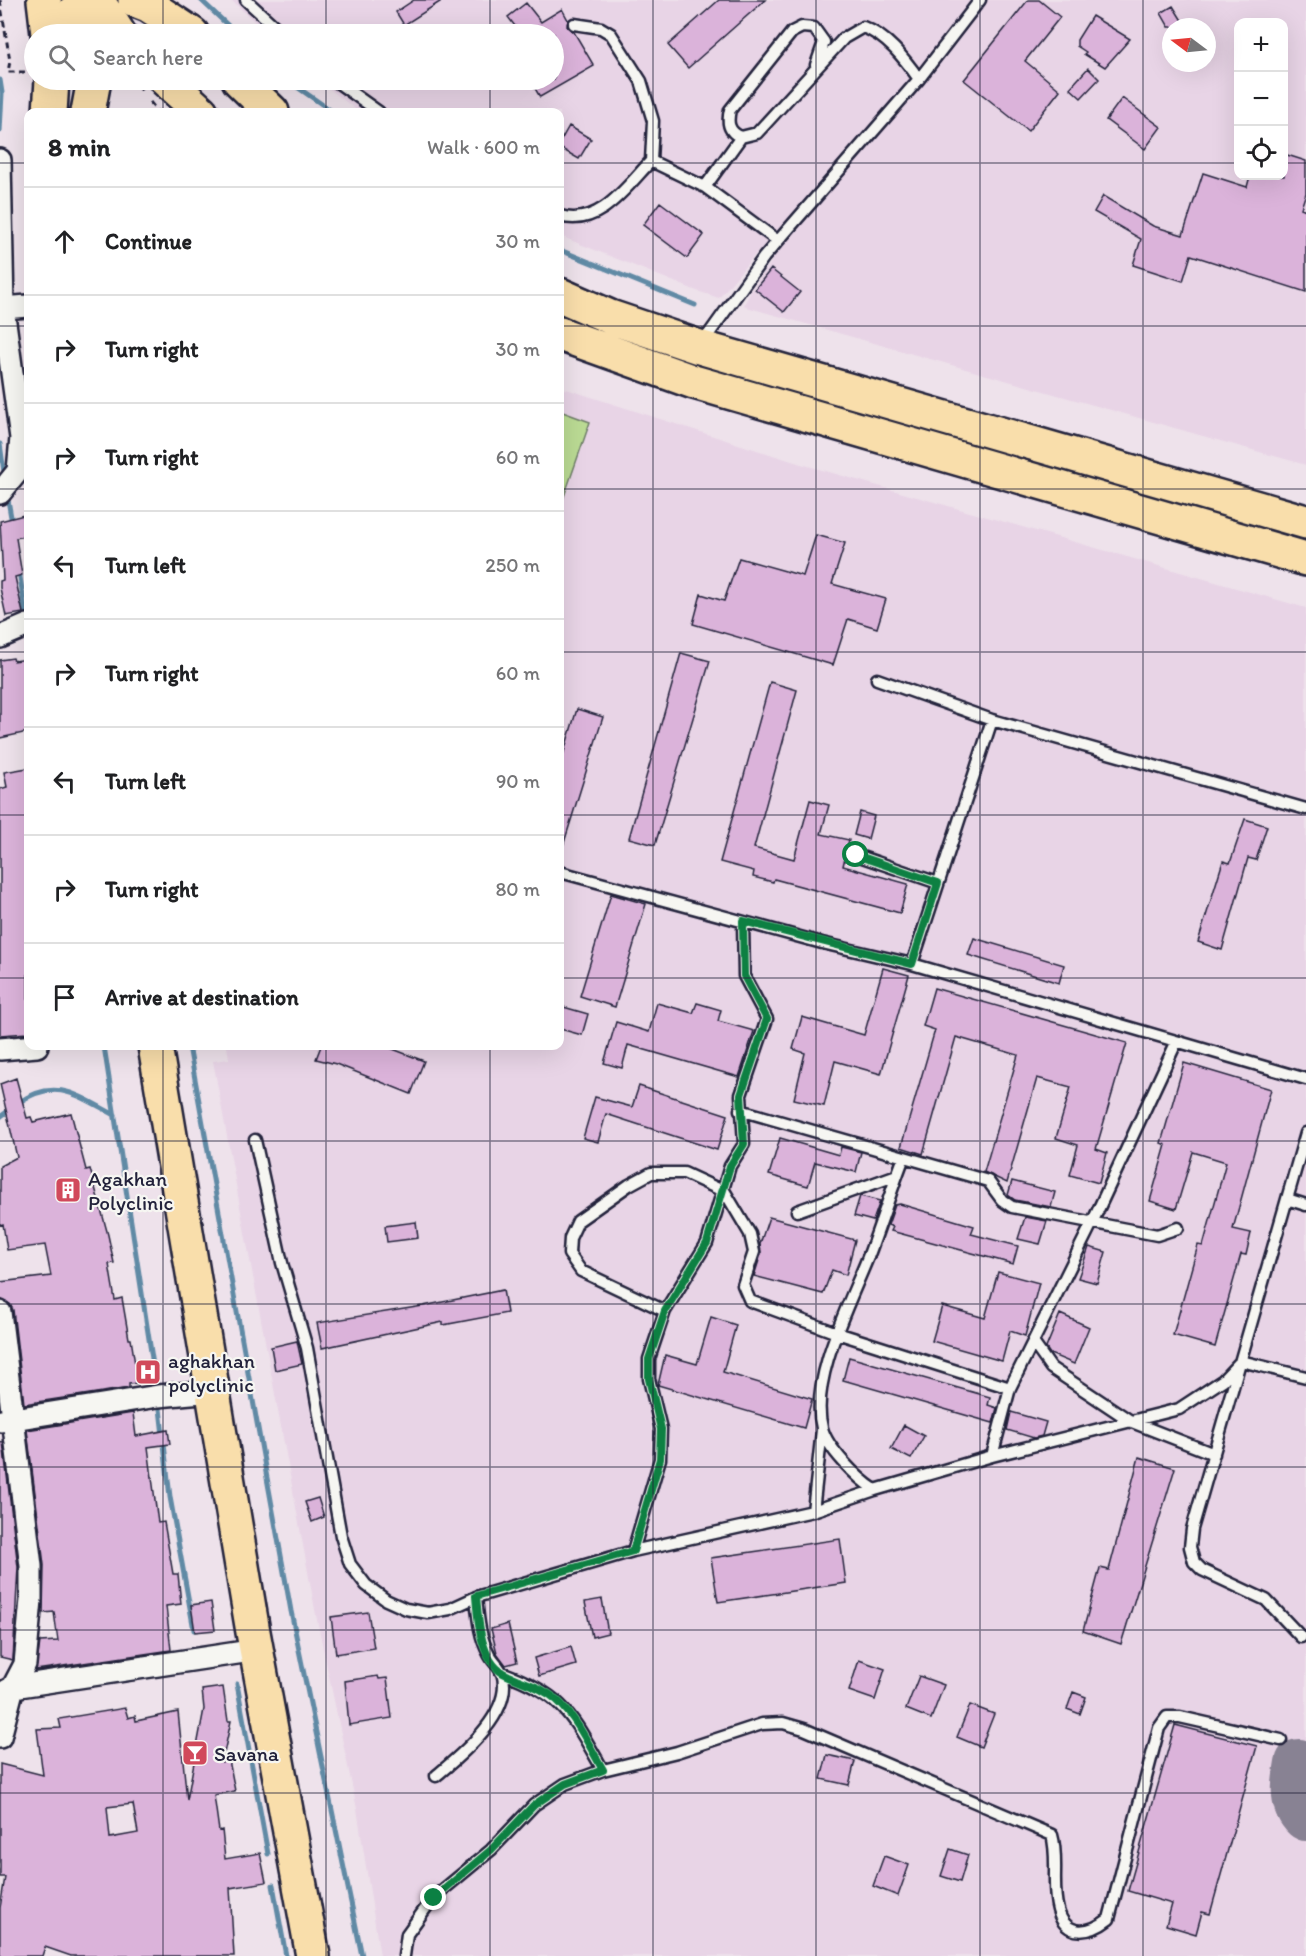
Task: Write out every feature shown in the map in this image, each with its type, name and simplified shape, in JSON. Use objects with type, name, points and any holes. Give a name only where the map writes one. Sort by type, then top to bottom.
[{"type":"main road","points":[[44,0],[47,24]]},
{"type":"main road","points":[[66,24],[74,12],[89,0]]},
{"type":"main road","points":[[94,24],[95,0]]},
{"type":"main road","points":[[95,0],[112,24]]},
{"type":"main road","points":[[135,0],[148,5],[177,24]]},
{"type":"main road","points":[[163,0],[183,24]]},
{"type":"main road","points":[[50,108],[51,90]]},
{"type":"main road","points":[[89,108],[92,90]]},
{"type":"main road","points":[[177,90],[197,108]]},
{"type":"main road","points":[[249,90],[268,108]]},
{"type":"main road","points":[[564,297],[610,317],[699,347],[1306,522]]},
{"type":"main road","points":[[564,335],[694,382],[1306,560]]},
{"type":"main road","points":[[156,1050],[257,1650],[313,1956]]},
{"type":"street","points":[[0,160],[3,308],[21,438],[18,471],[0,493]]},
{"type":"street","points":[[3,308],[24,306]]},
{"type":"street","points":[[0,637],[24,627]]},
{"type":"street","points":[[0,1049],[24,1047]]},
{"type":"street","points":[[0,1312],[7,1420],[31,1566],[31,1600],[25,1664],[6,1690],[0,1737]]},
{"type":"street","points":[[7,1420],[158,1396],[213,1391]]},
{"type":"street","points":[[6,1690],[257,1650]]},
{"type":"lane","points":[[246,0],[272,24]]},
{"type":"lane","points":[[699,347],[778,241],[919,79],[980,0]]},
{"type":"lane","points":[[564,217],[570,219],[589,217],[608,205],[651,161],[653,121],[636,72],[611,34],[601,28],[574,24]]},
{"type":"lane","points":[[736,134],[727,121],[730,110],[792,32],[802,27],[814,28],[824,42],[814,71]]},
{"type":"lane","points":[[736,134],[757,133],[844,38],[863,27],[872,30],[902,55],[919,79]]},
{"type":"lane","points":[[348,90],[373,108]]},
{"type":"lane","points":[[705,187],[725,159],[736,134]]},
{"type":"lane","points":[[651,161],[705,187],[778,241]]},
{"type":"lane","points":[[877,679],[992,720],[1306,809]]},
{"type":"lane","points":[[912,964],[992,720]]},
{"type":"lane","points":[[856,855],[938,883]]},
{"type":"lane","points":[[564,873],[912,964],[1176,1043],[1306,1079]]},
{"type":"lane","points":[[633,1551],[660,1459],[661,1429],[649,1379],[649,1359],[665,1311],[707,1243],[725,1192],[730,1166],[744,1144],[740,1110],[741,1095],[767,1019],[744,976],[743,921]]},
{"type":"lane","points":[[992,1455],[1010,1388],[1034,1344],[1176,1043]]},
{"type":"lane","points":[[740,1110],[988,1181],[1002,1200],[1012,1207],[1157,1234],[1178,1228]]},
{"type":"lane","points":[[1301,1637],[1266,1600],[1202,1570],[1194,1562],[1190,1547],[1192,1529],[1306,1133]]},
{"type":"lane","points":[[255,1140],[282,1263],[307,1348],[341,1536],[350,1564],[366,1585],[386,1600],[406,1609],[428,1613],[450,1609],[476,1596],[633,1551],[813,1511],[992,1455],[1132,1422],[1179,1408],[1223,1380],[1241,1361]]},
{"type":"lane","points":[[813,1511],[822,1429],[820,1408],[824,1377],[837,1333],[904,1156]]},
{"type":"lane","points":[[665,1311],[581,1271],[569,1254],[570,1238],[578,1221],[629,1185],[651,1173],[684,1173],[725,1192],[750,1234],[754,1252],[743,1285],[750,1301],[837,1333],[1010,1388]]},
{"type":"lane","points":[[797,1211],[897,1175]]},
{"type":"lane","points":[[1287,1199],[1306,1205]]},
{"type":"lane","points":[[1034,1344],[1051,1368],[1132,1422],[1214,1454]]},
{"type":"lane","points":[[1241,1361],[1306,1377]]},
{"type":"lane","points":[[822,1429],[842,1460],[875,1490]]},
{"type":"lane","points":[[436,1776],[473,1745],[500,1706],[504,1688],[501,1672],[489,1656],[478,1628],[476,1596]]},
{"type":"lane","points":[[501,1672],[533,1684],[558,1701],[574,1721],[603,1770]]},
{"type":"lane","points":[[405,1956],[407,1934],[434,1898],[491,1850],[534,1805],[565,1784],[603,1770],[677,1752],[762,1724],[783,1723],[804,1729],[1052,1835],[1056,1847],[1058,1911],[1070,1927],[1082,1932],[1096,1929],[1109,1919],[1159,1728],[1167,1717],[1180,1717],[1281,1740]]},
{"type":"path","points":[[0,0],[10,61],[8,72],[24,72]]},
{"type":"path","points":[[142,90],[155,108]]},
{"type":"shaded area","points":[[231,0],[1306,0],[1306,465],[750,308],[744,305],[752,289],[772,261],[758,251],[719,298],[564,238],[564,108],[354,108],[331,90],[564,90],[564,24],[257,24]]},
{"type":"shaded area","points":[[564,388],[801,464],[1306,608],[1306,1956],[380,1956],[357,1809],[316,1615],[213,1061],[229,1059],[228,1050],[564,1050]]},
{"type":"green space","points":[[564,412],[590,422],[564,497]]},
{"type":"building","points":[[414,0],[443,0],[406,24],[396,12]]},
{"type":"building","points":[[719,0],[765,0],[688,68],[668,45]]},
{"type":"building","points":[[1028,0],[1039,0],[1060,17],[1025,61],[1060,90],[1028,131],[964,80]]},
{"type":"building","points":[[526,3],[541,22],[562,9],[568,20],[567,27],[574,32],[594,66],[564,83],[564,24],[513,24],[508,17]]},
{"type":"building","points":[[1173,6],[1180,18],[1164,18],[1161,13]]},
{"type":"building","points":[[1092,16],[1130,39],[1105,67],[1084,54],[1086,52],[1077,46],[1077,40]]},
{"type":"building","points":[[1088,68],[1099,79],[1081,98],[1070,88]]},
{"type":"building","points":[[536,90],[552,90],[540,97]]},
{"type":"building","points":[[1122,98],[1161,127],[1145,149],[1106,120]]},
{"type":"building","points":[[569,126],[591,139],[579,159],[564,150],[564,135]]},
{"type":"building","points":[[1288,155],[1306,161],[1306,193],[1301,208],[1306,210],[1306,292],[1191,255],[1183,281],[1133,265],[1141,239],[1094,212],[1103,196],[1153,226],[1183,235],[1203,173],[1247,187],[1249,180],[1288,180]]},
{"type":"building","points":[[660,202],[704,235],[687,258],[643,225]]},
{"type":"building","points":[[771,269],[800,292],[784,312],[755,289]]},
{"type":"building","points":[[24,515],[24,536],[16,538],[22,575],[15,577],[23,613],[6,616],[0,588],[0,581],[3,580],[0,521]]},
{"type":"building","points":[[816,535],[845,543],[832,584],[886,599],[877,628],[848,619],[833,665],[693,624],[701,594],[724,601],[739,558],[803,576]]},
{"type":"building","points":[[681,653],[710,661],[655,845],[629,838]]},
{"type":"building","points":[[0,660],[24,660],[24,733],[0,738]]},
{"type":"building","points":[[770,682],[797,690],[754,848],[794,859],[810,800],[829,805],[821,834],[849,840],[843,866],[908,884],[900,913],[774,879],[773,882],[753,877],[754,871],[720,862]]},
{"type":"building","points":[[577,709],[603,717],[564,843],[564,752]]},
{"type":"building","points":[[24,769],[24,1033],[0,1035],[0,789],[7,787],[4,772]]},
{"type":"building","points":[[860,812],[874,816],[868,839],[854,835]]},
{"type":"building","points":[[1245,819],[1267,826],[1256,860],[1248,858],[1222,950],[1198,942],[1223,861],[1230,863]]},
{"type":"building","points":[[611,894],[646,904],[615,1007],[580,996]]},
{"type":"building","points":[[974,938],[1064,965],[1059,983],[968,955]]},
{"type":"building","points":[[883,968],[909,975],[881,1074],[835,1061],[824,1106],[794,1099],[805,1053],[793,1049],[802,1017],[864,1035]]},
{"type":"building","points":[[934,988],[1127,1043],[1096,1149],[1107,1153],[1099,1183],[1070,1175],[1078,1145],[1056,1138],[1071,1087],[1037,1078],[1007,1183],[984,1172],[1018,1055],[956,1037],[923,1154],[901,1147],[935,1030],[923,1026]]},
{"type":"building","points":[[657,1003],[693,1013],[697,1003],[721,1010],[718,1021],[754,1031],[739,1077],[628,1045],[622,1068],[604,1063],[616,1022],[649,1032]]},
{"type":"building","points":[[564,1007],[588,1014],[582,1035],[564,1030]]},
{"type":"building","points":[[319,1050],[395,1050],[424,1061],[411,1094],[336,1064],[316,1059]]},
{"type":"building","points":[[1184,1063],[1271,1089],[1233,1229],[1251,1233],[1246,1255],[1241,1254],[1215,1347],[1173,1335],[1198,1245],[1203,1246],[1226,1162],[1193,1152],[1176,1209],[1150,1201],[1166,1145],[1161,1143]]},
{"type":"building","points":[[16,1078],[27,1118],[31,1117],[33,1122],[71,1113],[86,1170],[90,1169],[108,1235],[114,1263],[109,1264],[115,1300],[122,1298],[129,1339],[131,1339],[138,1383],[129,1384],[129,1388],[24,1404],[13,1310],[10,1304],[0,1299],[0,1282],[51,1276],[45,1245],[7,1250],[3,1224],[0,1225],[0,1166],[17,1157],[0,1084]]},
{"type":"building","points":[[639,1086],[728,1115],[717,1150],[606,1114],[598,1142],[583,1138],[595,1097],[632,1107]]},
{"type":"building","points":[[780,1138],[839,1155],[841,1147],[861,1152],[856,1172],[815,1162],[808,1186],[769,1175]]},
{"type":"building","points":[[1012,1181],[1055,1192],[1051,1207],[1015,1200],[1008,1195]]},
{"type":"building","points":[[860,1196],[880,1201],[873,1221],[854,1216]]},
{"type":"building","points":[[900,1204],[974,1226],[971,1234],[1018,1246],[1013,1264],[891,1231],[893,1227],[888,1225],[895,1205]]},
{"type":"building","points":[[769,1217],[855,1240],[846,1275],[832,1270],[823,1294],[754,1276],[761,1254],[760,1244]]},
{"type":"building","points":[[1025,1217],[1047,1221],[1040,1244],[1018,1239]]},
{"type":"building","points":[[416,1222],[418,1238],[387,1242],[385,1226]]},
{"type":"building","points":[[1089,1247],[1106,1252],[1097,1283],[1078,1278]]},
{"type":"building","points":[[998,1272],[1039,1283],[1025,1336],[1010,1331],[1002,1361],[932,1341],[942,1306],[985,1318]]},
{"type":"building","points":[[503,1290],[507,1313],[443,1325],[443,1322],[322,1348],[317,1323]]},
{"type":"building","points":[[1060,1314],[1089,1327],[1074,1364],[1050,1354],[1046,1348]]},
{"type":"building","points":[[711,1317],[736,1325],[723,1372],[812,1399],[804,1428],[658,1385],[665,1355],[697,1364]]},
{"type":"building","points":[[297,1341],[302,1364],[275,1370],[271,1347]]},
{"type":"building","points":[[849,1357],[990,1397],[988,1405],[997,1408],[993,1423],[843,1380]]},
{"type":"building","points":[[1011,1412],[1046,1422],[1042,1436],[1034,1438],[1007,1430]]},
{"type":"building","points":[[133,1413],[136,1436],[168,1430],[170,1444],[148,1447],[158,1523],[164,1522],[173,1574],[178,1574],[181,1604],[166,1606],[171,1650],[36,1670],[40,1642],[58,1641],[54,1612],[43,1613],[44,1565],[27,1430]]},
{"type":"building","points":[[904,1425],[924,1436],[911,1459],[891,1449]]},
{"type":"building","points":[[3,1442],[18,1567],[13,1660],[0,1657],[0,1443]]},
{"type":"building","points":[[1139,1457],[1175,1468],[1121,1644],[1083,1631],[1100,1568],[1109,1570]]},
{"type":"building","points":[[318,1498],[324,1517],[312,1522],[305,1502]]},
{"type":"building","points":[[840,1539],[846,1583],[718,1602],[711,1558]]},
{"type":"building","points":[[602,1599],[608,1633],[592,1637],[585,1602]]},
{"type":"building","points":[[211,1602],[215,1630],[195,1632],[191,1605]]},
{"type":"building","points":[[368,1612],[374,1648],[336,1654],[331,1617]]},
{"type":"building","points":[[508,1624],[517,1662],[506,1665],[497,1653],[491,1629]]},
{"type":"building","points":[[571,1647],[576,1665],[539,1676],[534,1658]]},
{"type":"building","points":[[859,1660],[885,1669],[875,1700],[849,1691]]},
{"type":"building","points":[[378,1676],[379,1679],[387,1678],[392,1718],[349,1725],[345,1681]]},
{"type":"building","points":[[919,1676],[944,1685],[931,1719],[906,1709]]},
{"type":"building","points":[[223,1687],[228,1721],[231,1721],[222,1762],[229,1760],[235,1791],[214,1795],[219,1831],[222,1830],[225,1859],[260,1853],[266,1882],[230,1888],[234,1956],[71,1956],[45,1947],[42,1956],[0,1956],[0,1908],[5,1877],[0,1877],[0,1764],[43,1775],[37,1729],[61,1728],[59,1719],[125,1708],[128,1718],[135,1716],[136,1721],[178,1712],[187,1800],[204,1709],[202,1690]],"holes":[[[133,1804],[138,1833],[110,1838],[107,1807]]]},
{"type":"building","points":[[1073,1692],[1086,1697],[1080,1714],[1067,1709]]},
{"type":"building","points":[[970,1705],[994,1714],[981,1747],[957,1737]]},
{"type":"building","points":[[1175,1725],[1257,1746],[1210,1914],[1202,1912],[1196,1934],[1166,1925],[1172,1904],[1128,1891]]},
{"type":"building","points":[[827,1755],[855,1761],[849,1785],[821,1779]]},
{"type":"building","points":[[950,1849],[968,1855],[960,1882],[941,1876]]},
{"type":"building","points":[[884,1856],[909,1865],[898,1896],[873,1886]]},
{"type":"waterway","points":[[201,0],[226,24]]},
{"type":"waterway","points":[[0,80],[2,93],[0,131]]},
{"type":"waterway","points":[[301,90],[327,108]]},
{"type":"waterway","points":[[564,252],[695,305]]},
{"type":"waterway","points":[[0,444],[5,479]]},
{"type":"waterway","points":[[7,494],[12,523]]},
{"type":"waterway","points":[[19,571],[24,602]]},
{"type":"waterway","points":[[105,1050],[157,1391]]},
{"type":"waterway","points":[[190,1050],[291,1611],[362,1956]]},
{"type":"waterway","points":[[18,1103],[32,1095],[56,1090],[79,1096],[115,1115]]},
{"type":"waterway","points":[[0,1117],[11,1109]]},
{"type":"waterway","points":[[159,1400],[170,1497],[194,1630]]},
{"type":"waterway","points":[[237,1684],[268,1854]]},
{"type":"waterway","points":[[273,1885],[286,1956]]},
{"type":"taxiway","points":[[1299,1763],[1296,1799],[1306,1817]]},
{"type":"place","name":"Agakhan Polyclinic","points":[[68,1190]]},
{"type":"place","name":"aghakhan polyclinic","points":[[148,1372]]},
{"type":"place","name":"Savana","points":[[195,1753]]},
{"type":"route","points":[[434,1898],[491,1850],[534,1805],[565,1784],[603,1770],[574,1721],[558,1701],[533,1684],[501,1672],[489,1656],[478,1628],[476,1596],[633,1551],[660,1459],[661,1429],[649,1379],[649,1359],[665,1311],[707,1243],[725,1192],[730,1166],[744,1144],[740,1110],[741,1095],[767,1019],[744,976],[743,921],[822,943],[912,964],[938,883],[856,855]]}]
